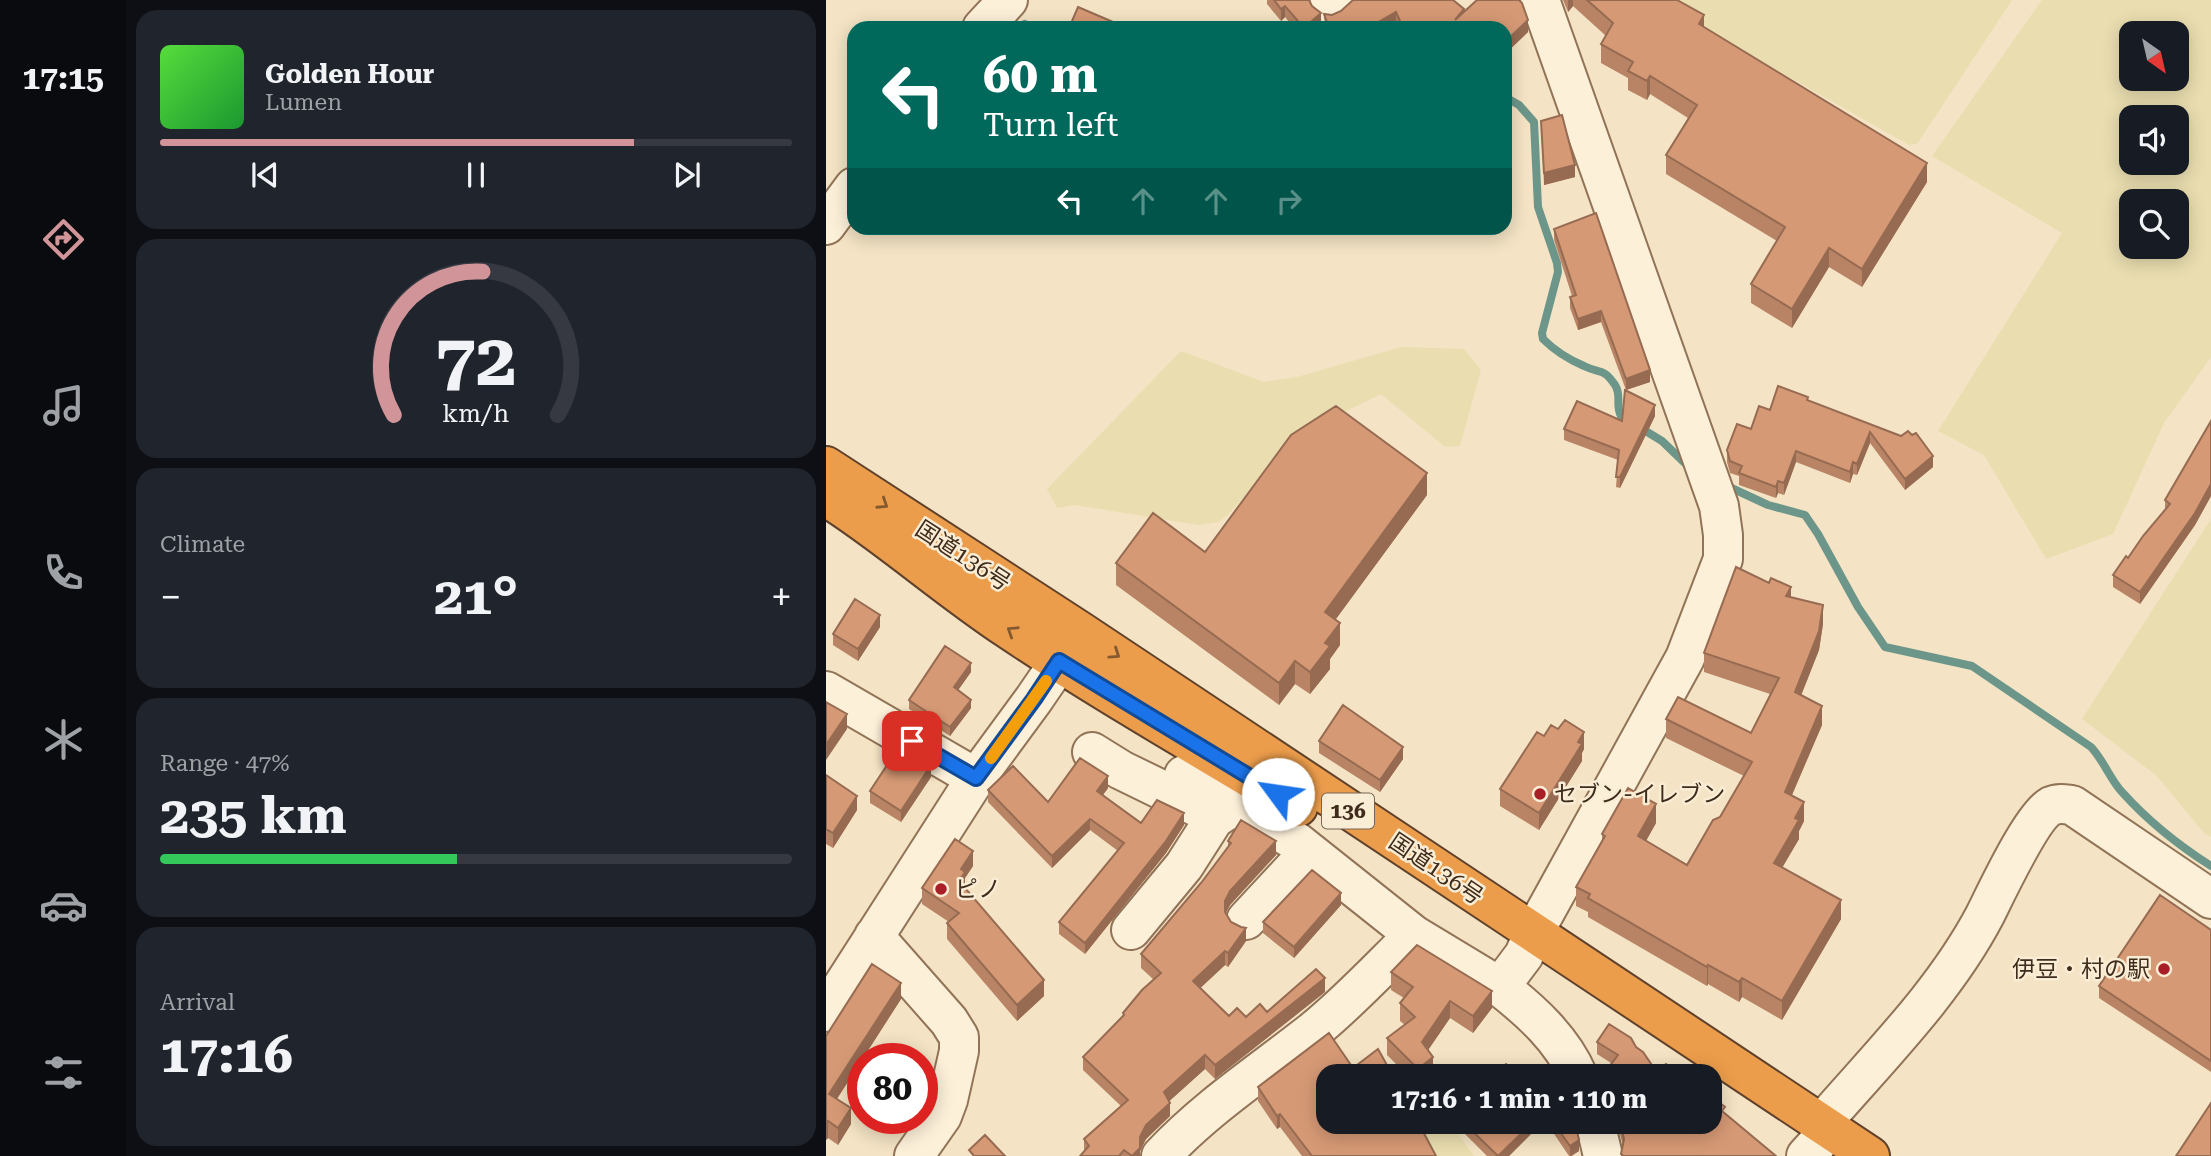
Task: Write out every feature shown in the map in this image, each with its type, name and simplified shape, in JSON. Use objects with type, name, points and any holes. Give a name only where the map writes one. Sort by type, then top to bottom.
[{"type":"highway","name":"国道136号","points":[[826,466],[1070,646],[1529,944],[1819,1145],[1870,1156]]},
{"type":"highway","name":"国道136号","points":[[826,497],[867,524],[961,597],[1070,646]]},
{"type":"street","points":[[988,21],[1008,0]]},
{"type":"street","points":[[1500,986],[1529,944],[1685,658],[1723,559],[1720,506],[1541,0]]},
{"type":"street","points":[[826,225],[847,196]]},
{"type":"street","points":[[826,1012],[976,778],[1070,646]]},
{"type":"street","points":[[826,691],[976,778]]},
{"type":"street","points":[[1092,752],[1121,770],[1228,811],[1309,852],[1414,935],[1500,986],[1529,1009],[1550,1033],[1570,1064]]},
{"type":"street","points":[[1184,775],[1228,811]]},
{"type":"street","points":[[1819,1145],[1957,961],[1983,919],[2009,867],[2039,817],[2049,807],[2062,803],[2072,806],[2211,899]]},
{"type":"street","points":[[1131,930],[1228,811]]},
{"type":"street","points":[[1246,920],[1309,852]]},
{"type":"street","points":[[1161,1156],[1221,1099],[1315,1029],[1414,935]]},
{"type":"street","points":[[874,936],[949,1021],[959,1037],[959,1051],[942,1116],[914,1156]]},
{"type":"street","points":[[1598,1134],[1603,1156]]},
{"type":"shaded area","points":[[1653,0],[2012,0],[1917,144],[1909,145]]},
{"type":"shaded area","points":[[2042,0],[2211,0],[2211,357],[2164,423],[2113,534],[2046,559],[1984,455],[1938,431],[2062,233],[1932,156]]},
{"type":"shaded area","points":[[1401,347],[1464,349],[1481,370],[1460,446],[1445,447],[1381,394],[1297,435],[1227,516],[1218,522],[1199,525],[1075,505],[1057,508],[1047,489],[1181,351],[1264,382],[1297,377]]},
{"type":"shaded area","points":[[2211,519],[2211,837],[2204,833],[2157,776],[2082,719]]},
{"type":"shaded area","points":[[1425,1134],[1458,1134],[1474,1156],[1436,1156]]},
{"type":"building","points":[[1274,0],[1309,0],[1321,13],[1312,21],[1298,21],[1285,6],[1281,9]]},
{"type":"building","points":[[1353,0],[1453,0],[1464,9],[1455,20],[1477,0],[1519,0],[1528,20],[1512,35],[1512,21],[1400,21],[1396,12],[1380,21],[1326,21],[1324,14],[1332,15]]},
{"type":"building","points":[[1587,0],[1677,0],[1704,15],[1699,24],[1927,163],[1862,269],[1829,248],[1792,309],[1751,284],[1785,227],[1666,155],[1697,105],[1650,76],[1647,81],[1628,71],[1633,62],[1601,44],[1613,23]]},
{"type":"building","points":[[1078,7],[1111,21],[1072,21]]},
{"type":"building","points":[[1562,115],[1575,165],[1544,173],[1541,121]]},
{"type":"building","points":[[1596,213],[1650,370],[1626,379],[1601,311],[1578,319],[1570,297],[1576,295],[1554,229]]},
{"type":"building","points":[[1778,386],[1901,436],[1908,431],[1912,435],[1916,433],[1933,456],[1905,479],[1870,432],[1857,464],[1853,462],[1850,472],[1796,451],[1784,483],[1778,481],[1776,487],[1739,473],[1742,466],[1730,461],[1727,450],[1737,424],[1751,429],[1759,406],[1770,410]]},
{"type":"building","points":[[1625,390],[1655,405],[1620,477],[1616,477],[1619,450],[1564,429],[1577,401],[1622,421]]},
{"type":"building","points":[[1336,406],[1427,473],[1325,612],[1340,623],[1325,643],[1330,646],[1310,672],[1295,661],[1279,683],[1116,563],[1153,513],[1205,552],[1291,435]]},
{"type":"building","points":[[2211,421],[2211,484],[2195,513],[2140,592],[2113,575],[2170,504],[2165,500]]},
{"type":"building","points":[[1736,567],[1769,583],[1771,578],[1791,587],[1786,596],[1823,605],[1819,631],[1795,692],[1822,706],[1785,792],[1804,802],[1795,818],[1799,820],[1774,863],[1841,900],[1782,1001],[1742,978],[1739,982],[1708,965],[1707,967],[1588,898],[1590,894],[1576,887],[1628,788],[1656,804],[1638,836],[1687,865],[1713,820],[1720,817],[1752,762],[1666,719],[1678,697],[1751,733],[1779,678],[1704,653]]},
{"type":"building","points":[[855,599],[880,615],[858,649],[833,634]]},
{"type":"building","points":[[945,646],[971,663],[954,687],[971,700],[950,727],[909,700]]},
{"type":"building","points":[[826,702],[847,714],[826,745]]},
{"type":"building","points":[[1343,705],[1403,747],[1380,780],[1319,741]]},
{"type":"building","points":[[1565,720],[1584,732],[1578,742],[1582,744],[1539,813],[1500,789],[1537,732],[1544,736],[1551,725],[1558,729]]},
{"type":"building","points":[[899,747],[931,765],[901,811],[870,791]]},
{"type":"building","points":[[1080,758],[1108,776],[1097,791],[1141,823],[1157,800],[1184,813],[1166,841],[1085,943],[1059,922],[1124,843],[1090,819],[1052,856],[988,790],[1013,766],[1048,802]]},
{"type":"building","points":[[826,775],[857,796],[833,833],[826,829]]},
{"type":"building","points":[[1241,820],[1276,841],[1230,891],[1225,901],[1225,912],[1231,922],[1246,928],[1228,953],[1225,951],[1193,981],[1229,1016],[1237,1008],[1246,1017],[1260,1004],[1267,1012],[1316,969],[1325,978],[1215,1065],[1205,1055],[1164,1092],[1170,1103],[1146,1125],[1140,1137],[1140,1148],[1132,1156],[1124,1150],[1119,1156],[1080,1156],[1089,1146],[1084,1139],[1128,1100],[1083,1057],[1124,1015],[1142,990],[1161,973],[1141,954],[1231,843],[1228,841]]},
{"type":"building","points":[[955,839],[973,851],[961,869],[965,872],[959,881],[1044,980],[1017,1005],[947,923],[959,913],[922,888]]},
{"type":"building","points":[[1312,870],[1341,893],[1294,947],[1263,922]]},
{"type":"building","name":"伊豆・村の駅","points":[[2160,895],[2211,930],[2211,1061],[2099,986]]},
{"type":"building","points":[[1417,945],[1492,991],[1473,1016],[1450,1001],[1422,1042],[1433,1057],[1424,1064],[1413,1064],[1387,1038],[1415,1017],[1400,1003],[1413,987],[1391,972]]},
{"type":"building","points":[[872,964],[901,983],[862,1043],[847,1043],[847,1066],[829,1094],[847,1105],[847,1114],[838,1128],[828,1121],[826,1124],[826,1036]]},
{"type":"building","points":[[1609,1024],[1631,1038],[1651,1064],[1611,1064],[1618,1055],[1597,1042]]},
{"type":"building","points":[[1329,1033],[1350,1064],[1316,1064],[1316,1134],[1424,1134],[1436,1156],[1312,1156],[1280,1114],[1277,1116],[1258,1087]]},
{"type":"building","points":[[1378,1049],[1386,1064],[1358,1064]]},
{"type":"building","points":[[2211,1103],[2211,1156],[2176,1156]]},
{"type":"building","points":[[1722,1111],[1776,1156],[1624,1156],[1621,1154],[1623,1134],[1722,1134]]},
{"type":"building","points":[[1475,1134],[1521,1134],[1498,1156]]},
{"type":"building","points":[[1562,1134],[1578,1134],[1579,1140],[1570,1146]]},
{"type":"building","points":[[985,1135],[1005,1156],[974,1156],[969,1150]]},
{"type":"waterway","points":[[1512,101],[1534,122],[1538,207],[1557,263],[1558,272],[1542,333],[1543,339],[1568,358],[1611,379],[1617,389],[1621,416],[1662,441],[1689,467]]},
{"type":"waterway","points":[[1725,485],[1768,505],[1805,515],[1858,607],[1885,647],[1972,666],[2091,747],[2118,787],[2142,813],[2211,866]]},
{"type":"slow traffic","points":[[991,758],[1046,681]]},
{"type":"place","name":"セブン-イレブン","points":[[1540,794]]},
{"type":"place","name":"ピノ","points":[[941,889]]},
{"type":"place","name":"伊豆・村の駅","points":[[2164,969]]},
{"type":"route","points":[[912,741],[976,778],[1059,661],[1278,794]]}]
